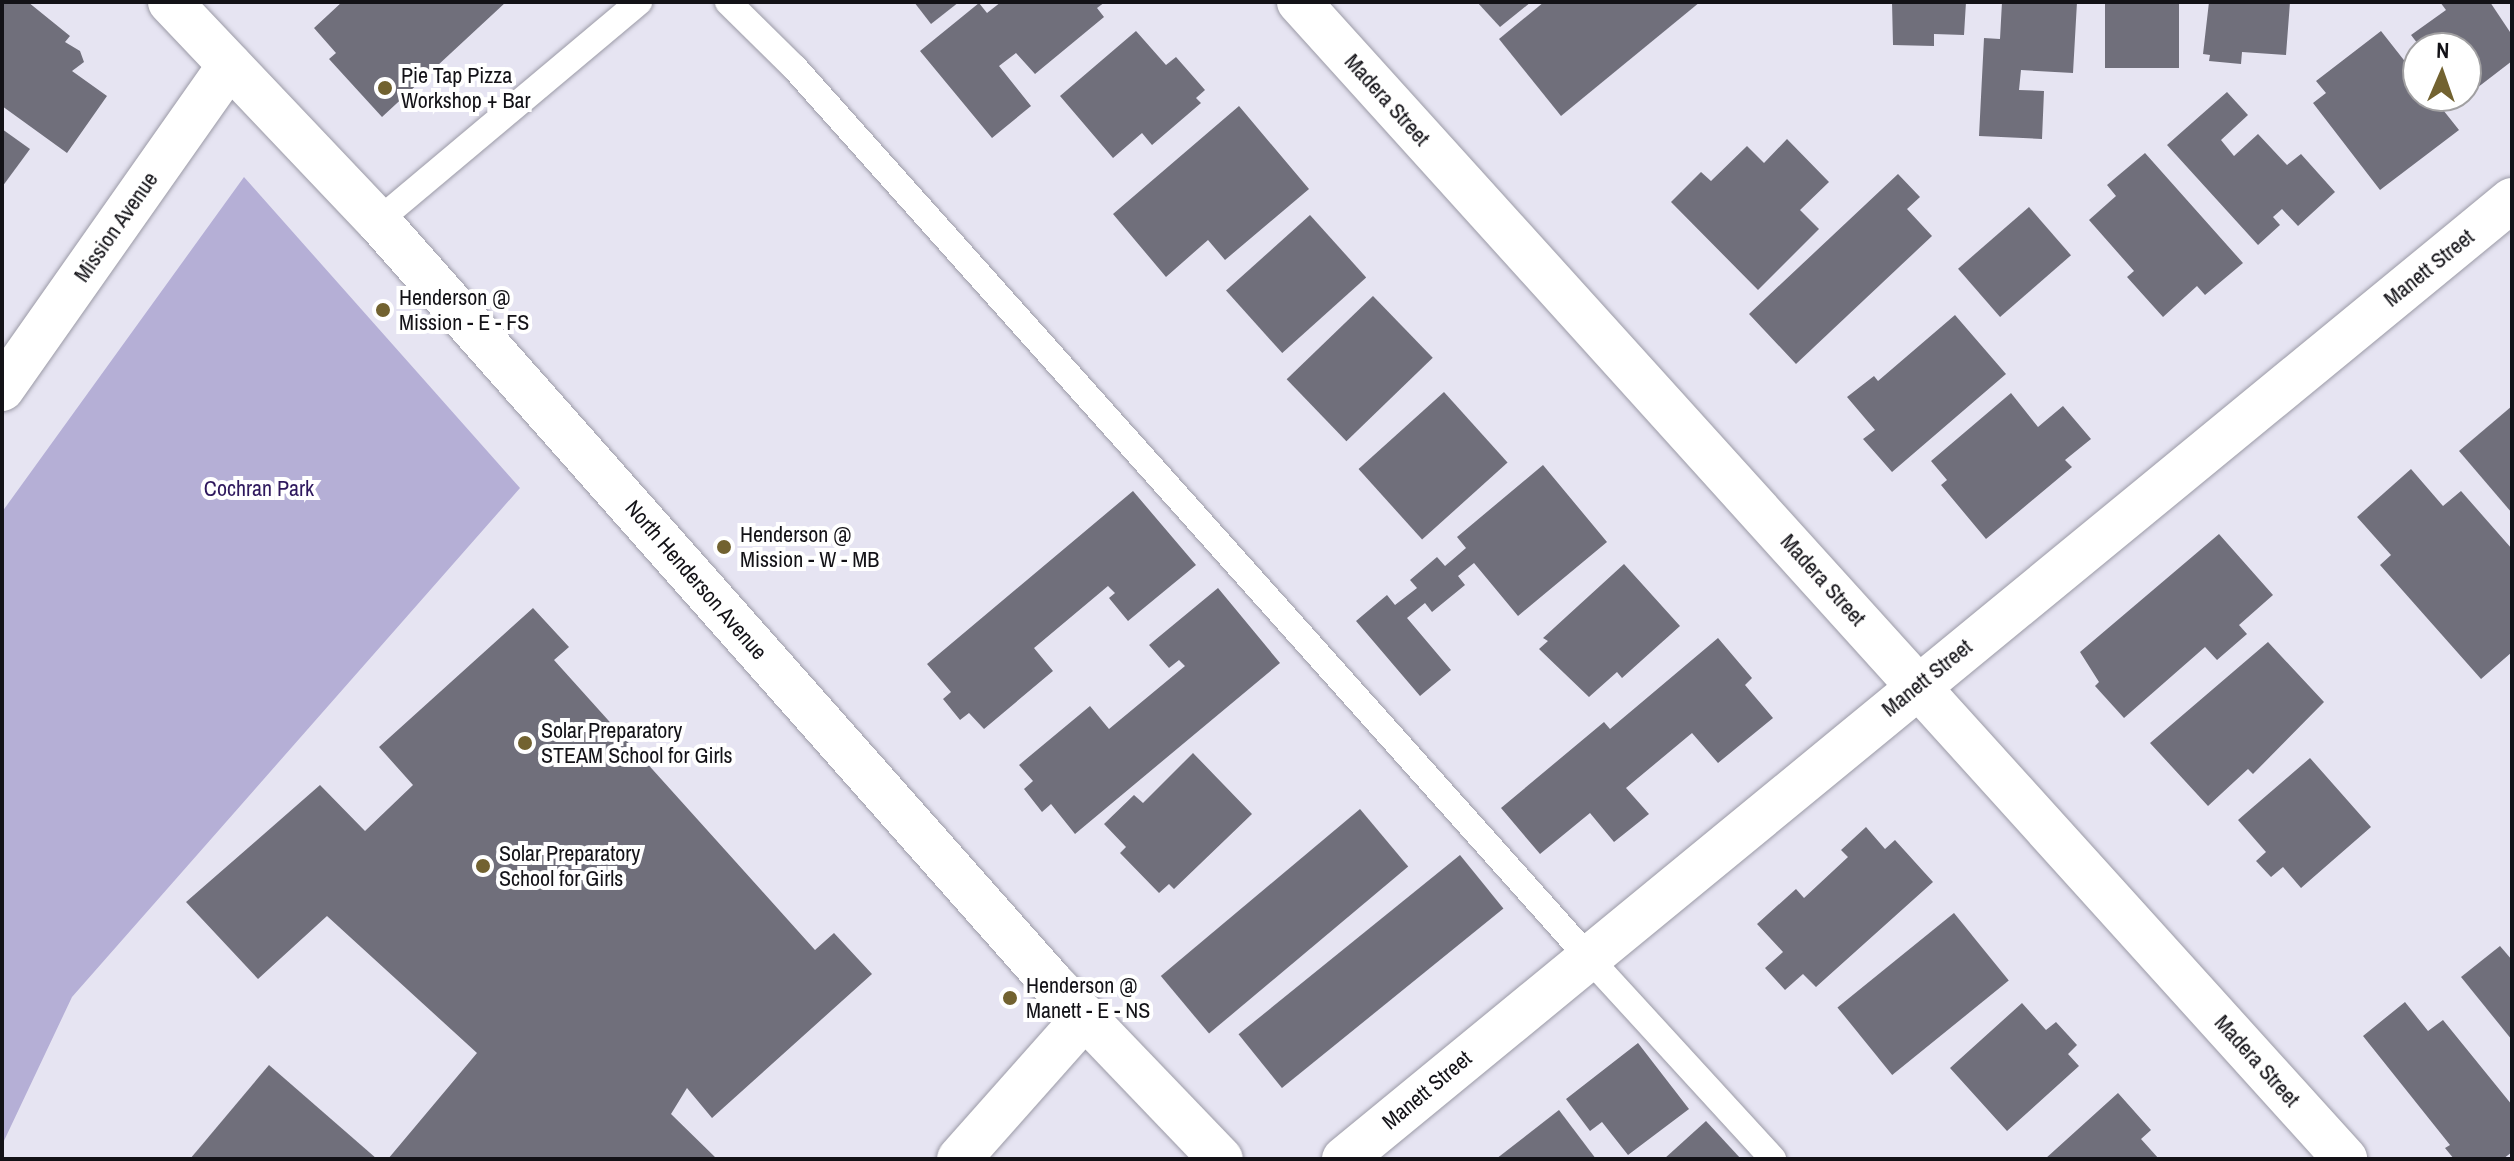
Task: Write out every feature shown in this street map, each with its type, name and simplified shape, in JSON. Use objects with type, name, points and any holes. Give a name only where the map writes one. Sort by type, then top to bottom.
[{"type":"street","name":"North Henderson Avenue","points":[[170,2],[378,221],[1085,1017],[1221,1159]]},
{"type":"street","name":"Madera Street","points":[[1299,2],[2345,1159]]},
{"type":"street","name":"Mission Avenue","points":[[2,389],[230,65]]},
{"type":"street","name":"Manett Street","points":[[1344,1159],[2512,200]]},
{"type":"street","points":[[959,1159],[1085,1017]]},
{"type":"lane","points":[[378,221],[639,2]]},
{"type":"lane","points":[[728,2],[794,67],[1588,957],[1773,1159]]},
{"type":"green space","name":"Cochran Park","points":[[244,177],[520,488],[72,997],[2,1145],[2,512]]},
{"type":"building","points":[[2,2],[28,2],[70,36],[65,42],[80,51],[84,62],[72,71],[107,96],[67,153],[2,106]]},
{"type":"building","name":"Pie Tap Pizza Workshop + Bar","points":[[342,2],[506,2],[382,117],[329,59],[336,53],[314,28]]},
{"type":"building","points":[[914,2],[959,2],[931,24]]},
{"type":"building","points":[[1001,2],[1105,2],[1097,8],[1104,17],[1035,74],[1016,53],[999,66],[1031,106],[992,138],[920,51],[979,3],[987,13]]},
{"type":"building","points":[[1477,2],[1531,2],[1500,27]]},
{"type":"building","points":[[1544,2],[1700,2],[1561,116],[1499,39]]},
{"type":"building","points":[[1892,2],[1966,2],[1964,35],[1934,34],[1934,46],[1893,45]]},
{"type":"building","points":[[2002,2],[2077,2],[2073,73],[2021,70],[2019,90],[2044,91],[2042,139],[1979,136],[1984,38],[2000,39]]},
{"type":"building","points":[[2105,2],[2179,2],[2179,68],[2105,68]]},
{"type":"building","points":[[2209,2],[2290,2],[2286,55],[2242,52],[2241,64],[2209,61],[2210,55],[2203,54]]},
{"type":"building","points":[[2440,2],[2490,2],[2512,35],[2512,61],[2482,84],[2482,32],[2415,32],[2446,10]]},
{"type":"building","points":[[1136,31],[1166,65],[1176,57],[1205,90],[1196,98],[1201,103],[1152,145],[1142,133],[1113,158],[1060,96]]},
{"type":"building","points":[[2381,31],[2402,58],[2402,112],[2445,112],[2459,130],[2380,190],[2313,103],[2326,93],[2316,81]]},
{"type":"building","points":[[2227,92],[2248,115],[2221,140],[2234,156],[2258,134],[2287,165],[2301,154],[2335,192],[2298,226],[2282,209],[2273,217],[2280,225],[2258,245],[2167,145]]},
{"type":"building","points":[[1239,106],[1309,189],[1225,260],[1208,240],[1166,277],[1113,214]]},
{"type":"building","points":[[2,129],[30,149],[2,187]]},
{"type":"building","points":[[1787,139],[1829,182],[1800,210],[1819,229],[1758,290],[1671,202],[1701,172],[1711,181],[1747,146],[1764,163]]},
{"type":"building","points":[[2145,153],[2243,263],[2205,295],[2197,286],[2163,317],[2127,277],[2134,271],[2089,220],[2116,196],[2107,185]]},
{"type":"building","points":[[1898,174],[1920,197],[1907,209],[1932,236],[1796,364],[1749,314]]},
{"type":"building","points":[[2029,207],[2071,255],[2000,317],[1958,269]]},
{"type":"building","points":[[1310,215],[1366,277],[1282,353],[1226,291]]},
{"type":"building","points":[[1373,296],[1433,358],[1346,441],[1287,379]]},
{"type":"building","points":[[1955,315],[2006,374],[1892,472],[1863,439],[1875,430],[1847,397],[1874,376],[1878,381]]},
{"type":"building","points":[[1444,392],[1508,463],[1422,540],[1359,469]]},
{"type":"building","points":[[2011,393],[2038,427],[2063,406],[2091,439],[2065,460],[2072,467],[1986,539],[1941,485],[1947,480],[1931,461]]},
{"type":"building","points":[[2512,406],[2512,513],[2459,451]]},
{"type":"building","points":[[1543,465],[1607,542],[1518,616],[1474,563],[1458,576],[1465,585],[1432,612],[1425,603],[1407,618],[1451,670],[1420,696],[1356,621],[1387,595],[1395,605],[1417,588],[1410,580],[1437,557],[1445,566],[1466,548],[1457,537]]},
{"type":"building","points":[[2411,469],[2443,506],[2461,491],[2512,549],[2512,652],[2481,679],[2380,565],[2391,555],[2357,517]]},
{"type":"building","points":[[1133,491],[1196,565],[1128,621],[1109,598],[1115,593],[1108,586],[1034,648],[1053,671],[984,729],[969,713],[960,720],[943,699],[951,692],[927,664]]},
{"type":"building","points":[[2219,534],[2273,595],[2239,625],[2247,634],[2217,660],[2205,647],[2124,718],[2095,686],[2099,682],[2080,652]]},
{"type":"building","points":[[1624,564],[1680,626],[1622,678],[1617,672],[1589,697],[1539,649],[1548,641],[1543,638]]},
{"type":"building","points":[[1218,588],[1280,663],[1075,834],[1051,804],[1042,812],[1024,789],[1033,781],[1019,765],[1090,706],[1109,729],[1185,666],[1179,660],[1169,668],[1149,645]]},
{"type":"building","name":"Solar Preparatory School for Girls","points":[[533,608],[569,647],[554,660],[815,950],[834,933],[872,974],[712,1118],[687,1088],[671,1114],[717,1159],[388,1159],[477,1053],[327,916],[258,979],[186,902],[320,785],[365,831],[413,785],[379,747]]},
{"type":"building","points":[[1718,638],[1752,678],[1745,685],[1773,718],[1718,763],[1692,733],[1626,788],[1649,814],[1614,842],[1590,813],[1540,854],[1501,808],[1604,722],[1610,729]]},
{"type":"building","points":[[2268,642],[2324,702],[2253,774],[2248,769],[2208,806],[2150,743]]},
{"type":"building","points":[[1193,753],[1252,814],[1174,889],[1169,884],[1159,893],[1120,853],[1126,847],[1104,824],[1134,795],[1143,803]]},
{"type":"building","points":[[2310,758],[2371,827],[2301,888],[2283,867],[2271,877],[2256,861],[2266,852],[2238,820]]},
{"type":"building","points":[[1360,809],[1408,866],[1209,1034],[1161,976]]},
{"type":"building","points":[[1866,827],[1885,849],[1895,840],[1933,882],[1816,987],[1803,974],[1785,990],[1765,968],[1783,952],[1757,924],[1796,889],[1804,898],[1848,857],[1841,850]]},
{"type":"building","points":[[1460,855],[1503,909],[1282,1088],[1239,1034]]},
{"type":"building","points":[[1954,913],[2009,981],[1892,1075],[1837,1007]]},
{"type":"building","points":[[2500,946],[2512,960],[2512,1040],[2461,977]]},
{"type":"building","points":[[2405,1002],[2428,1031],[2443,1020],[2512,1105],[2512,1152],[2503,1159],[2454,1159],[2445,1148],[2450,1145],[2363,1036]]},
{"type":"building","points":[[2022,1003],[2046,1030],[2056,1022],[2077,1045],[2068,1054],[2079,1066],[2007,1131],[1950,1068]]},
{"type":"building","points":[[1638,1043],[1689,1109],[1628,1155],[1602,1122],[1590,1131],[1566,1099]]},
{"type":"building","points":[[269,1065],[377,1159],[190,1159]]},
{"type":"building","points":[[2118,1093],[2151,1130],[2141,1139],[2159,1159],[2045,1159]]},
{"type":"building","points":[[1559,1110],[1596,1159],[1496,1159]]},
{"type":"building","points":[[1706,1121],[1741,1159],[1664,1159]]},
{"type":"place","name":"Pie Tap Pizza Workshop + Bar","points":[[385,88]]},
{"type":"place","name":"Henderson @ Mission - E - FS","points":[[383,310]]},
{"type":"place","name":"Henderson @ Mission - W - MB","points":[[724,547]]},
{"type":"place","name":"Solar Preparatory STEAM School for Girls","points":[[525,743]]},
{"type":"place","name":"Solar Preparatory School for Girls","points":[[483,866]]},
{"type":"place","name":"Henderson @ Manett - E - NS","points":[[1010,998]]}]
